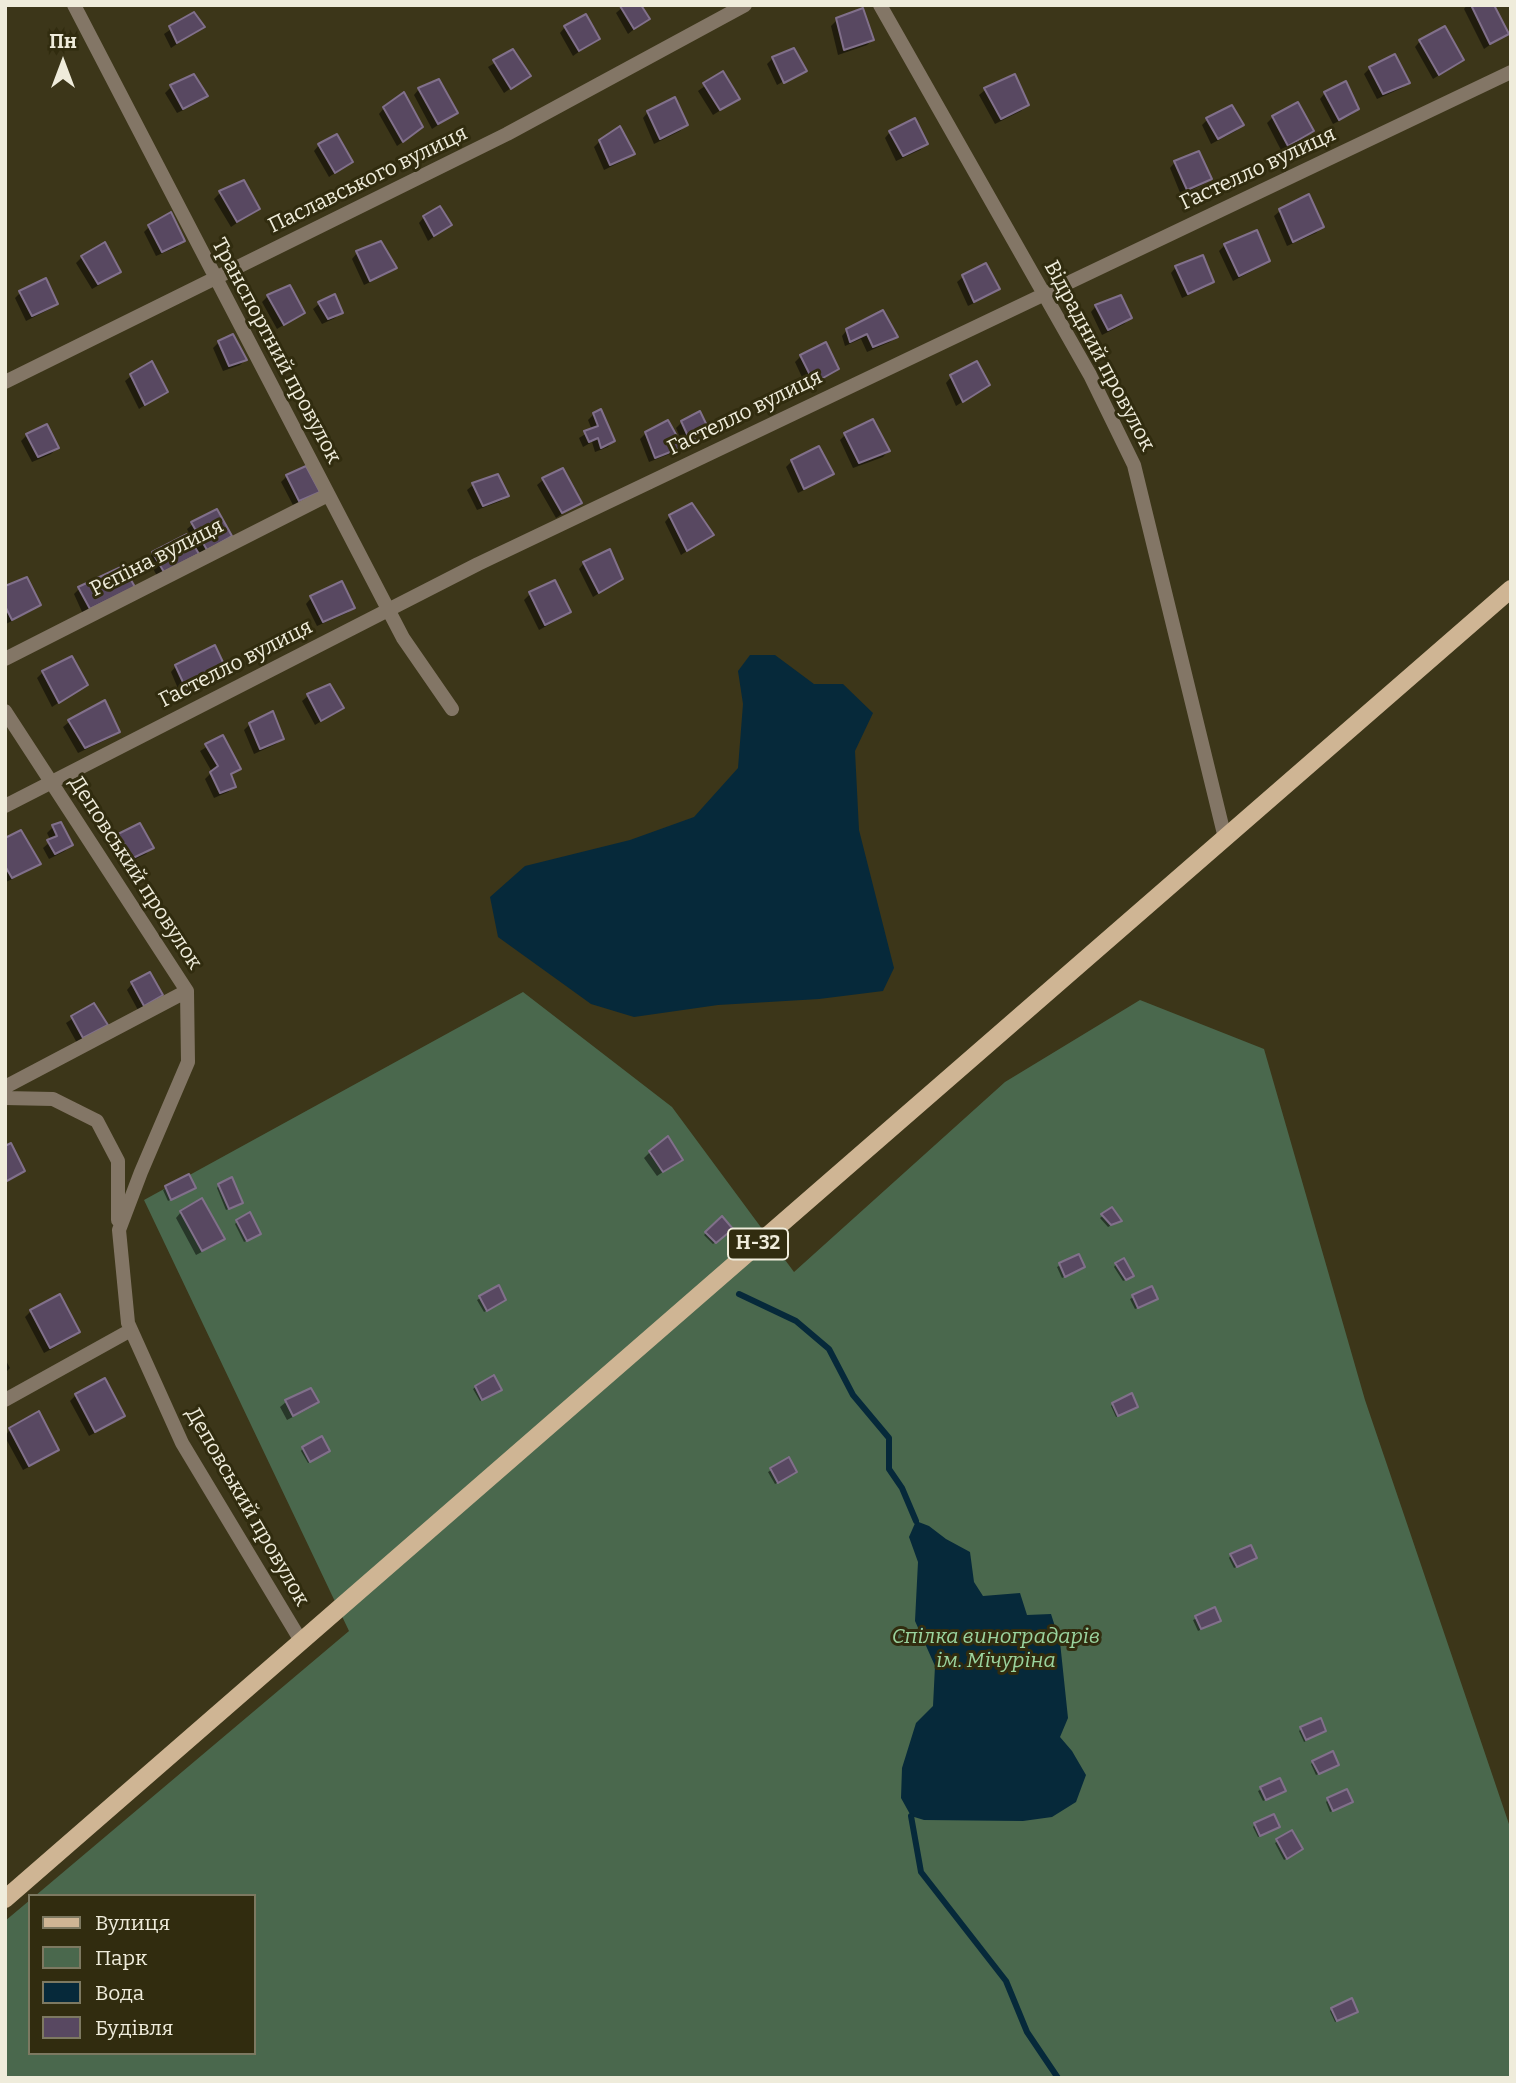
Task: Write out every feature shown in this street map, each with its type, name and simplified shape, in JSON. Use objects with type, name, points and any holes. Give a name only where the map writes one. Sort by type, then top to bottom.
[{"type":"main road","name":"Н-32","points":[[5,1899],[1511,589]]},
{"type":"street","name":"Транспортний провулок","points":[[74,5],[402,638],[452,709]]},
{"type":"street","name":"Паславського вулиця","points":[[5,382],[507,134],[745,5]]},
{"type":"street","name":"Відрадний провулок","points":[[880,5],[1090,376],[1134,465],[1225,838]]},
{"type":"street","name":"Гастелло вулиця","points":[[5,806],[478,564],[1511,72]]},
{"type":"street","name":"Рєпіна вулиця","points":[[5,659],[328,495]]},
{"type":"street","name":"Деповський провулок","points":[[5,711],[187,991],[188,1062],[118,1230],[128,1323],[182,1443],[301,1641]]},
{"type":"street","points":[[5,1087],[187,991]]},
{"type":"street","points":[[5,1098],[53,1099],[97,1121],[118,1161],[118,1230]]},
{"type":"street","points":[[5,1400],[131,1330]]},
{"type":"green space","name":"Спілка виноградарів ім. Мічуріна","points":[[523,992],[672,1107],[794,1272],[1005,1082],[1140,1000],[1264,1049],[1365,1400],[1511,1830],[1511,2078],[5,2078],[5,1921],[28,1902],[28,2055],[256,2055],[256,1894],[37,1894],[349,1631],[144,1200]]},
{"type":"water","points":[[750,655],[775,655],[814,684],[843,684],[873,713],[855,751],[859,830],[894,968],[883,991],[819,999],[718,1005],[634,1017],[591,1004],[498,937],[490,897],[525,866],[630,840],[694,817],[738,768],[743,704],[738,671]]},
{"type":"water","points":[[916,1521],[929,1526],[970,1552],[974,1582],[983,1596],[1020,1593],[1027,1615],[1051,1614],[1060,1642],[1068,1718],[1060,1737],[1086,1775],[1076,1802],[1052,1817],[1023,1821],[924,1820],[911,1816],[901,1798],[902,1768],[916,1723],[933,1706],[935,1666],[915,1621],[918,1562],[909,1537]]},
{"type":"building","points":[[641,5],[650,19],[634,29],[620,6]]},
{"type":"building","points":[[1471,5],[1494,5],[1509,34],[1490,44]]},
{"type":"building","points":[[863,8],[874,40],[844,50],[836,18]]},
{"type":"building","points":[[194,12],[205,27],[177,43],[169,26]]},
{"type":"building","points":[[586,14],[600,39],[579,51],[564,26]]},
{"type":"building","points":[[1445,26],[1464,60],[1439,75],[1419,40]]},
{"type":"building","points":[[794,48],[807,71],[784,83],[772,57]]},
{"type":"building","points":[[513,49],[531,76],[511,89],[493,60]]},
{"type":"building","points":[[1395,54],[1410,83],[1383,94],[1369,67]]},
{"type":"building","points":[[723,71],[740,99],[720,110],[703,83]]},
{"type":"building","points":[[194,74],[208,96],[183,109],[170,85]]},
{"type":"building","points":[[1015,74],[1029,105],[1001,119],[984,88]]},
{"type":"building","points":[[439,79],[458,113],[438,124],[418,88]]},
{"type":"building","points":[[1346,81],[1359,109],[1339,120],[1324,92]]},
{"type":"building","points":[[404,92],[423,127],[403,142],[383,107]]},
{"type":"building","points":[[675,97],[688,125],[660,139],[647,111]]},
{"type":"building","points":[[1298,102],[1314,131],[1288,146],[1272,116]]},
{"type":"building","points":[[1232,105],[1244,125],[1218,139],[1206,118]]},
{"type":"building","points":[[915,118],[928,144],[903,156],[889,131]]},
{"type":"building","points":[[620,126],[635,154],[610,165],[599,140]]},
{"type":"building","points":[[337,134],[353,162],[335,173],[318,144]]},
{"type":"building","points":[[1199,151],[1212,179],[1187,190],[1174,161]]},
{"type":"building","points":[[244,180],[260,209],[237,222],[219,191]]},
{"type":"building","points":[[1309,194],[1324,227],[1293,242],[1279,209]]},
{"type":"building","points":[[440,206],[452,225],[434,236],[423,216]]},
{"type":"building","points":[[171,212],[185,241],[162,252],[148,225]]},
{"type":"building","points":[[1257,230],[1270,261],[1239,276],[1224,244]]},
{"type":"building","points":[[381,241],[397,268],[370,281],[356,251]]},
{"type":"building","points":[[105,242],[121,272],[98,284],[81,256]]},
{"type":"building","points":[[1203,255],[1214,282],[1188,294],[1175,266]]},
{"type":"building","points":[[986,263],[1000,289],[974,302],[962,275]]},
{"type":"building","points":[[46,278],[58,304],[32,316],[19,291]]},
{"type":"building","points":[[290,285],[305,313],[284,325],[267,295]]},
{"type":"building","points":[[335,294],[343,313],[328,319],[318,302]]},
{"type":"building","points":[[1121,295],[1132,318],[1108,330],[1095,305]]},
{"type":"building","points":[[883,310],[898,337],[873,347],[867,334],[850,342],[846,329]]},
{"type":"building","points":[[233,334],[247,360],[229,366],[218,341]]},
{"type":"building","points":[[826,342],[839,369],[814,383],[800,355]]},
{"type":"building","points":[[152,361],[168,392],[145,405],[130,374]]},
{"type":"building","points":[[977,361],[990,385],[963,402],[950,375]]},
{"type":"building","points":[[601,409],[615,441],[601,448],[598,438],[589,442],[584,431],[598,426],[593,413]]},
{"type":"building","points":[[700,411],[711,434],[691,443],[681,421]]},
{"type":"building","points":[[873,419],[890,451],[859,463],[844,433]]},
{"type":"building","points":[[668,420],[683,447],[655,458],[645,432]]},
{"type":"building","points":[[47,424],[59,448],[38,457],[26,434]]},
{"type":"building","points":[[819,446],[834,474],[804,489],[791,460]]},
{"type":"building","points":[[306,466],[320,492],[299,501],[286,475]]},
{"type":"building","points":[[563,468],[582,503],[562,513],[542,478]]},
{"type":"building","points":[[498,474],[509,496],[483,506],[472,483]]},
{"type":"building","points":[[692,503],[714,535],[687,551],[669,515]]},
{"type":"building","points":[[217,509],[232,536],[207,550],[191,522]]},
{"type":"building","points":[[187,534],[199,554],[164,572],[152,552]]},
{"type":"building","points":[[610,549],[623,579],[599,593],[583,562]]},
{"type":"building","points":[[123,566],[135,587],[90,609],[78,587]]},
{"type":"building","points":[[27,577],[41,605],[12,620],[5,606],[5,586]]},
{"type":"building","points":[[555,580],[571,612],[545,625],[529,592]]},
{"type":"building","points":[[342,581],[355,608],[323,622],[310,596]]},
{"type":"building","points":[[215,645],[228,673],[188,693],[175,665]]},
{"type":"building","points":[[72,656],[88,685],[59,703],[42,671]]},
{"type":"building","points":[[330,684],[344,708],[321,721],[307,694]]},
{"type":"building","points":[[105,700],[120,732],[85,748],[68,720]]},
{"type":"building","points":[[273,711],[284,739],[260,749],[249,723]]},
{"type":"building","points":[[223,735],[241,769],[231,774],[236,787],[220,793],[210,772],[218,766],[205,744]]},
{"type":"building","points":[[61,822],[73,845],[55,854],[47,840],[57,836],[52,825]]},
{"type":"building","points":[[140,823],[154,848],[133,858],[118,834]]},
{"type":"building","points":[[21,830],[41,864],[12,878],[5,866],[5,838]]},
{"type":"building","points":[[150,972],[163,995],[144,1006],[131,982]]},
{"type":"building","points":[[94,1003],[108,1025],[83,1038],[71,1016]]},
{"type":"building","points":[[668,1136],[683,1160],[663,1172],[649,1151]]},
{"type":"building","points":[[11,1143],[25,1171],[5,1182],[5,1146]]},
{"type":"building","points":[[189,1174],[196,1188],[171,1200],[165,1186]]},
{"type":"building","points":[[232,1177],[243,1203],[229,1209],[218,1184]]},
{"type":"building","points":[[202,1198],[225,1239],[202,1251],[180,1211]]},
{"type":"building","points":[[1112,1207],[1122,1221],[1111,1225],[1101,1214]]},
{"type":"building","points":[[250,1212],[261,1234],[247,1241],[236,1220]]},
{"type":"building","points":[[722,1216],[733,1229],[716,1243],[705,1232]]},
{"type":"building","points":[[1079,1254],[1085,1267],[1065,1277],[1059,1263]]},
{"type":"building","points":[[1124,1258],[1134,1276],[1126,1280],[1115,1263]]},
{"type":"building","points":[[499,1285],[506,1300],[487,1311],[479,1296]]},
{"type":"building","points":[[1152,1286],[1158,1299],[1138,1308],[1132,1295]]},
{"type":"building","points":[[60,1294],[80,1332],[50,1348],[30,1310]]},
{"type":"building","points":[[494,1375],[502,1390],[482,1400],[475,1386]]},
{"type":"building","points":[[105,1378],[125,1416],[95,1432],[75,1394]]},
{"type":"building","points":[[311,1388],[319,1402],[293,1416],[285,1400]]},
{"type":"building","points":[[1132,1393],[1138,1407],[1118,1416],[1112,1403]]},
{"type":"building","points":[[39,1411],[59,1450],[29,1466],[9,1428]]},
{"type":"building","points":[[322,1436],[330,1451],[310,1462],[302,1447]]},
{"type":"building","points":[[789,1457],[797,1472],[778,1483],[770,1468]]},
{"type":"building","points":[[1251,1545],[1257,1558],[1237,1567],[1230,1554]]},
{"type":"building","points":[[1215,1607],[1221,1621],[1201,1629],[1195,1616]]},
{"type":"building","points":[[1321,1718],[1326,1731],[1306,1740],[1300,1727]]},
{"type":"building","points":[[1333,1751],[1339,1765],[1319,1774],[1312,1761]]},
{"type":"building","points":[[1280,1778],[1286,1791],[1266,1800],[1260,1787]]},
{"type":"building","points":[[1347,1789],[1353,1802],[1333,1811],[1327,1798]]},
{"type":"building","points":[[1274,1814],[1280,1827],[1260,1836],[1254,1823]]},
{"type":"building","points":[[1292,1830],[1303,1849],[1287,1859],[1276,1839]]},
{"type":"building","points":[[1352,1998],[1358,2012],[1337,2021],[1331,2008]]},
{"type":"waterway","points":[[739,1294],[796,1321],[829,1349],[853,1395],[889,1438],[889,1469],[902,1488],[916,1521]]},
{"type":"waterway","points":[[911,1816],[921,1872],[1006,1981],[1027,2032],[1058,2078]]}]
